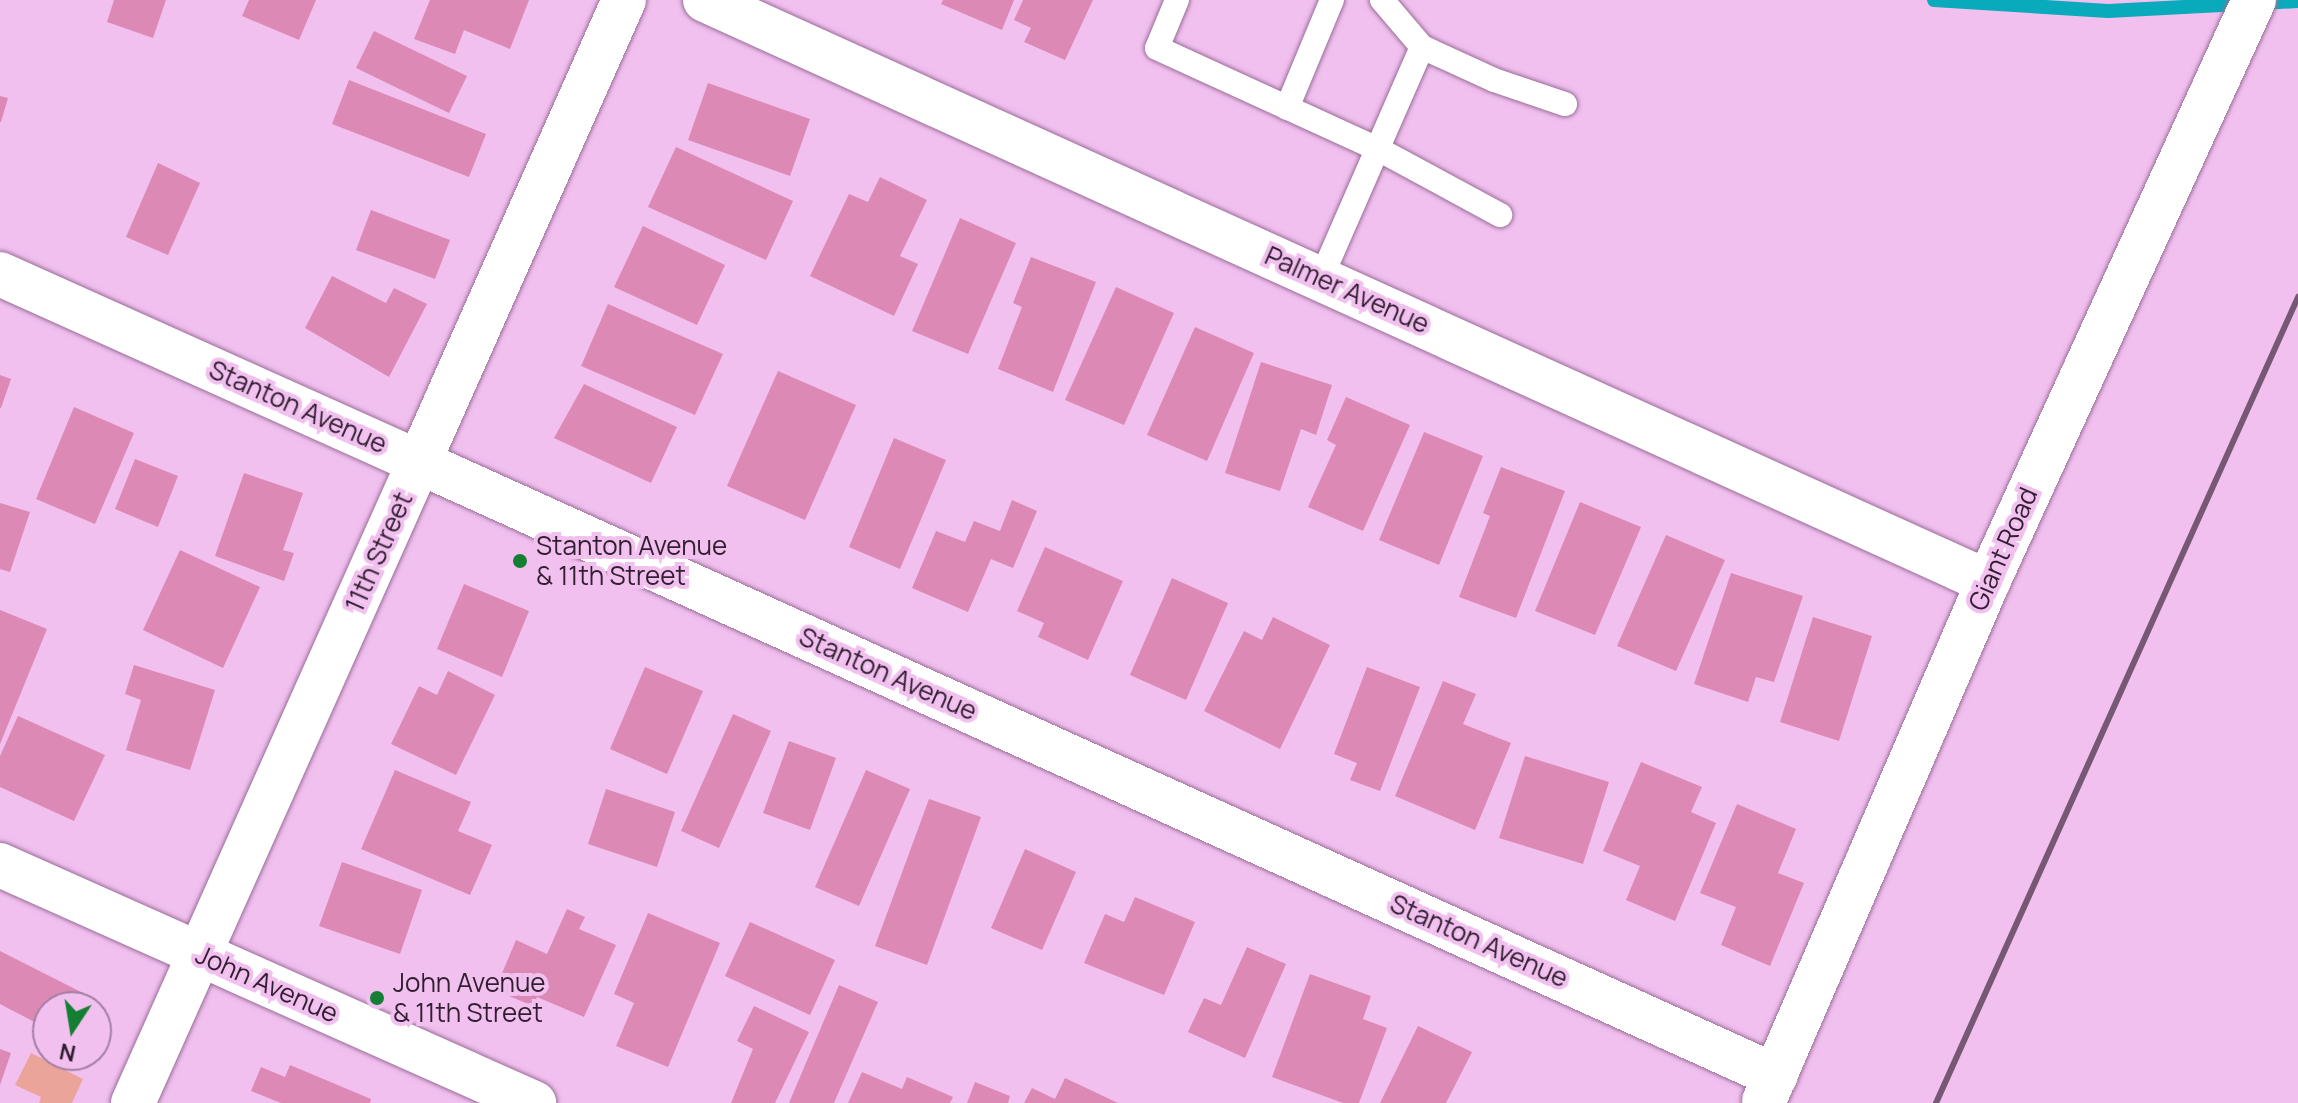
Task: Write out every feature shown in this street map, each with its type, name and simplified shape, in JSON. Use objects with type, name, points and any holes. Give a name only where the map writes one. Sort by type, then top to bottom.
[{"type":"street","name":"11th Street","points":[[133,1103],[624,0]]},
{"type":"street","name":"Palmer Avenue","points":[[705,0],[1988,582]]},
{"type":"street","name":"Giant Road","points":[[1769,1089],[1988,582],[2246,17]]},
{"type":"street","name":"Stanton Avenue","points":[[0,274],[419,462],[1769,1089]]},
{"type":"street","name":"John Avenue","points":[[0,865],[534,1103]]},
{"type":"lane","points":[[1177,0],[1157,48],[1378,149],[1500,215]]},
{"type":"lane","points":[[1287,108],[1332,0]]},
{"type":"lane","points":[[1382,0],[1422,47],[1494,80],[1565,104]]},
{"type":"lane","points":[[1321,278],[1422,47]]},
{"type":"shaded area","points":[[31,1053],[32,1071],[67,1071],[83,1079],[72,1103],[39,1103],[41,1097],[15,1085]]},
{"type":"building","points":[[114,0],[166,0],[153,38],[107,22]]},
{"type":"building","points":[[249,0],[316,0],[299,40],[242,16]]},
{"type":"building","points":[[430,0],[529,0],[510,49],[464,30],[455,54],[414,39]]},
{"type":"building","points":[[943,0],[1014,0],[1002,30],[941,4]]},
{"type":"building","points":[[1023,0],[1093,0],[1065,60],[1024,42],[1031,28],[1014,20]]},
{"type":"building","points":[[374,31],[467,76],[449,113],[356,68]]},
{"type":"building","points":[[349,80],[486,134],[469,177],[332,124]]},
{"type":"building","points":[[708,83],[810,119],[790,176],[688,140]]},
{"type":"building","points":[[0,96],[8,98],[1,122],[0,122]]},
{"type":"building","points":[[676,147],[793,201],[766,260],[648,207]]},
{"type":"building","points":[[158,163],[200,183],[168,255],[126,237]]},
{"type":"building","points":[[880,177],[927,200],[900,256],[918,264],[894,316],[810,276],[849,194],[868,202]]},
{"type":"building","points":[[371,210],[450,240],[435,279],[356,250]]},
{"type":"building","points":[[960,218],[1016,243],[968,354],[912,331]]},
{"type":"building","points":[[643,226],[725,265],[697,325],[614,287]]},
{"type":"building","points":[[1031,257],[1096,282],[1053,392],[998,369],[1022,307],[1013,303]]},
{"type":"building","points":[[332,276],[386,303],[394,288],[427,304],[389,377],[305,328]]},
{"type":"building","points":[[1116,287],[1174,313],[1124,425],[1065,400]]},
{"type":"building","points":[[608,304],[723,354],[695,415],[581,366]]},
{"type":"building","points":[[1195,327],[1254,353],[1207,461],[1147,435]]},
{"type":"building","points":[[1261,362],[1332,385],[1316,435],[1301,429],[1280,491],[1225,473]]},
{"type":"building","points":[[778,371],[856,405],[805,520],[727,486]]},
{"type":"building","points":[[0,375],[11,379],[1,408],[0,408]]},
{"type":"building","points":[[584,384],[677,427],[651,483],[554,438]]},
{"type":"building","points":[[1346,397],[1410,425],[1363,531],[1308,507],[1336,445],[1327,440]]},
{"type":"building","points":[[74,407],[134,433],[95,524],[36,499]]},
{"type":"building","points":[[1424,432],[1483,456],[1439,565],[1379,540]]},
{"type":"building","points":[[894,438],[946,460],[900,569],[849,547]]},
{"type":"building","points":[[135,459],[178,476],[158,527],[115,509]]},
{"type":"building","points":[[1501,467],[1565,491],[1516,618],[1459,597],[1490,516],[1483,513]]},
{"type":"building","points":[[244,473],[303,493],[283,550],[294,553],[284,581],[215,556]]},
{"type":"building","points":[[1012,500],[1037,511],[1013,568],[991,559],[968,612],[912,588],[936,531],[965,542],[974,521],[1000,531]]},
{"type":"building","points":[[1580,502],[1641,527],[1595,635],[1535,611]]},
{"type":"building","points":[[0,503],[30,512],[10,572],[0,569]]},
{"type":"building","points":[[1666,535],[1725,560],[1676,671],[1617,646]]},
{"type":"building","points":[[1045,547],[1123,581],[1088,660],[1038,637],[1044,623],[1017,611]]},
{"type":"building","points":[[180,550],[260,587],[223,668],[143,630]]},
{"type":"building","points":[[1731,573],[1803,596],[1774,682],[1756,677],[1748,702],[1694,684]]},
{"type":"building","points":[[1172,578],[1228,603],[1186,700],[1130,675]]},
{"type":"building","points":[[464,584],[529,611],[502,677],[437,649]]},
{"type":"building","points":[[0,610],[47,629],[0,744]]},
{"type":"building","points":[[1273,617],[1330,645],[1280,749],[1204,711],[1244,631],[1262,640]]},
{"type":"building","points":[[1813,617],[1872,636],[1839,741],[1780,722]]},
{"type":"building","points":[[134,665],[215,690],[190,770],[126,750],[141,700],[125,694]]},
{"type":"building","points":[[645,667],[703,691],[667,774],[610,749]]},
{"type":"building","points":[[1367,667],[1420,687],[1380,791],[1350,780],[1357,763],[1334,754]]},
{"type":"building","points":[[448,671],[495,695],[456,775],[391,744],[419,686],[437,695]]},
{"type":"building","points":[[1443,681],[1476,694],[1463,724],[1511,743],[1475,830],[1395,796]]},
{"type":"building","points":[[733,714],[771,731],[719,848],[681,831]]},
{"type":"building","points":[[18,716],[105,755],[74,821],[0,787],[0,756]]},
{"type":"building","points":[[789,741],[836,758],[810,830],[763,813]]},
{"type":"building","points":[[1525,756],[1609,782],[1583,864],[1499,838]]},
{"type":"building","points":[[1641,762],[1702,787],[1691,812],[1716,823],[1675,921],[1626,900],[1640,866],[1603,851]]},
{"type":"building","points":[[395,770],[471,802],[458,831],[492,845],[470,895],[361,849]]},
{"type":"building","points":[[866,770],[910,789],[859,906],[815,887]]},
{"type":"building","points":[[606,789],[675,812],[657,867],[588,844]]},
{"type":"building","points":[[929,799],[981,817],[927,965],[875,946]]},
{"type":"building","points":[[1737,804],[1796,829],[1778,873],[1804,883],[1770,966],[1721,945],[1736,907],[1700,893]]},
{"type":"building","points":[[1025,849],[1076,872],[1042,950],[991,928]]},
{"type":"building","points":[[342,862],[422,890],[400,954],[319,926]]},
{"type":"building","points":[[1135,897],[1195,922],[1164,995],[1084,963],[1105,914],[1124,922]]},
{"type":"building","points":[[567,909],[585,917],[579,929],[616,945],[584,1017],[537,997],[533,1006],[495,990],[516,940],[547,954]]},
{"type":"building","points":[[648,913],[720,943],[668,1067],[616,1046],[634,1003],[614,994]]},
{"type":"building","points":[[750,922],[835,960],[810,1015],[725,976]]},
{"type":"building","points":[[1247,947],[1286,964],[1245,1058],[1188,1032],[1204,998],[1221,1005]]},
{"type":"building","points":[[0,951],[79,991],[32,991],[32,1021],[0,1004]]},
{"type":"building","points":[[1310,974],[1371,996],[1363,1019],[1387,1028],[1359,1103],[1343,1103],[1272,1077]]},
{"type":"building","points":[[839,985],[878,1002],[834,1103],[789,1103]]},
{"type":"building","points":[[754,1006],[809,1032],[775,1103],[731,1103],[753,1049],[737,1041]]},
{"type":"building","points":[[1418,1026],[1472,1052],[1446,1103],[1380,1103]]},
{"type":"building","points":[[0,1049],[11,1053],[0,1085]]},
{"type":"building","points":[[290,1065],[371,1099],[370,1103],[281,1103],[251,1091],[261,1067],[285,1077]]},
{"type":"building","points":[[862,1072],[902,1089],[907,1077],[953,1097],[950,1103],[848,1103]]},
{"type":"building","points":[[1065,1078],[1118,1103],[1024,1103],[1032,1088],[1055,1099]]},
{"type":"building","points":[[975,1082],[1010,1096],[1008,1103],[967,1103]]},
{"type":"waterway","points":[[1934,0],[2108,11],[2298,1]]},
{"type":"railway","points":[[1936,1103],[2298,297]]},
{"type":"place","name":"Stanton Avenue & 11th Street","points":[[520,561]]},
{"type":"place","name":"John Avenue & 11th Street","points":[[377,998]]}]
